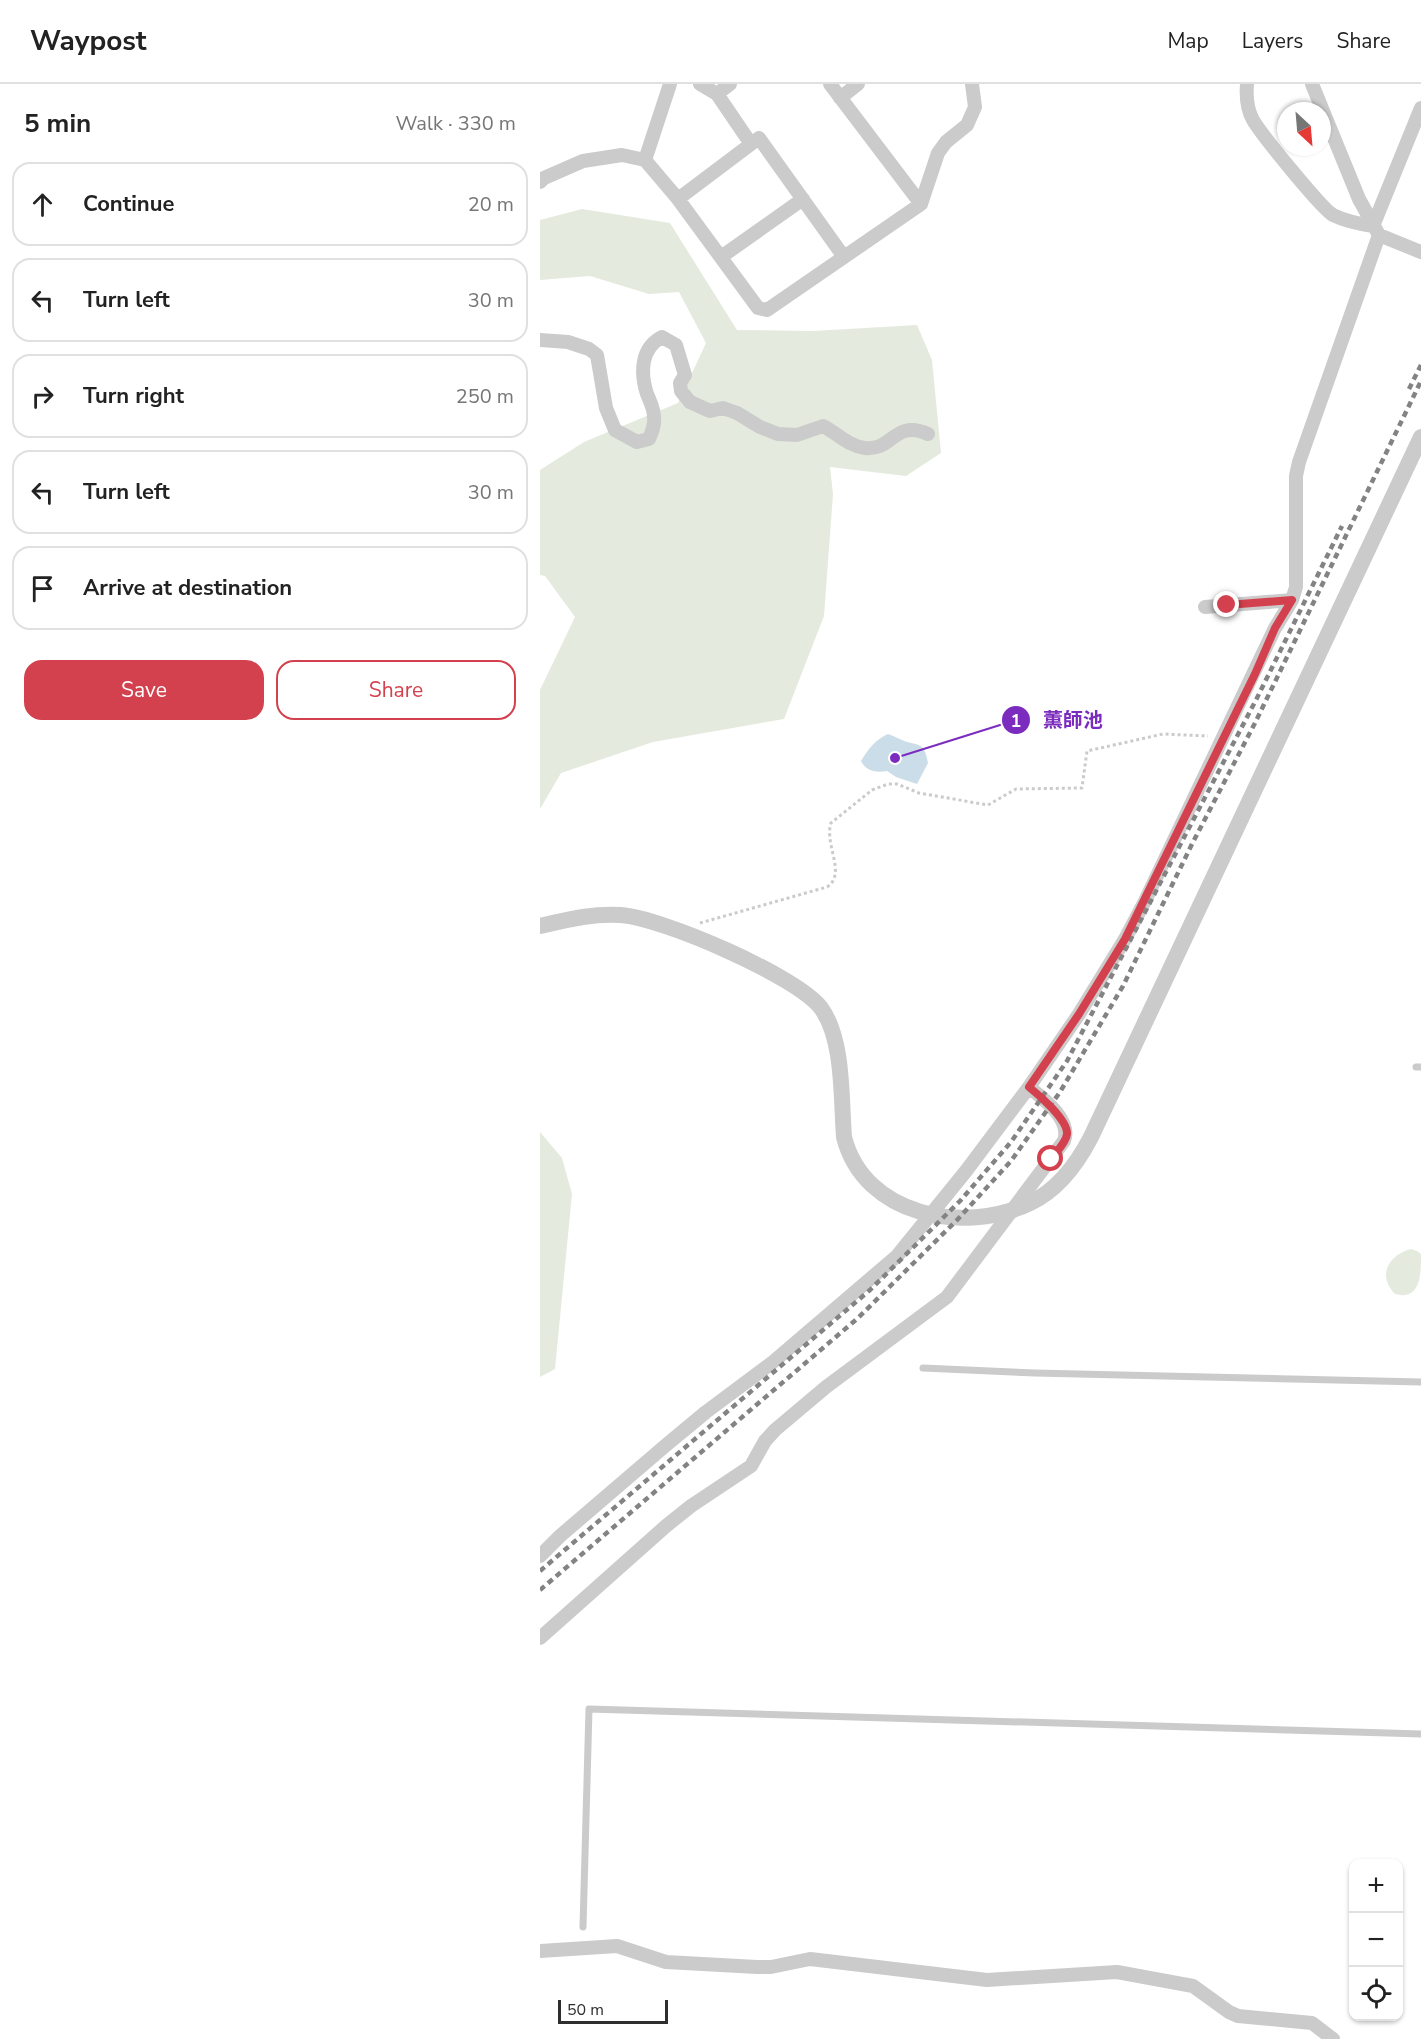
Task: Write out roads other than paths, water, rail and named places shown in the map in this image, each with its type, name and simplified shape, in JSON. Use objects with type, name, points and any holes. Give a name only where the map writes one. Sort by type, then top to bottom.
[{"type":"street","points":[[645,160],[670,84]]},
{"type":"street","points":[[700,84],[717,94],[751,144]]},
{"type":"street","points":[[717,94],[730,84]]},
{"type":"street","points":[[830,84],[921,204]]},
{"type":"street","points":[[840,98],[858,84]]},
{"type":"street","points":[[540,182],[583,160],[622,154],[645,160],[678,199],[758,308],[767,310],[921,204],[938,153],[946,142],[967,125],[975,106],[972,84]]},
{"type":"street","points":[[1246,84],[1246,98],[1252,119],[1276,152],[1331,214],[1376,230],[1421,252]]},
{"type":"street","points":[[1312,84],[1348,173],[1376,230]]},
{"type":"street","points":[[540,1556],[560,1536],[665,1446],[782,1355],[897,1256],[966,1171],[1029,1087],[1079,1014],[1125,939],[1275,628],[1292,600],[1296,587],[1296,476],[1299,462],[1376,230],[1421,108]]},
{"type":"street","points":[[678,199],[759,138],[844,257]]},
{"type":"street","points":[[721,257],[803,199]]},
{"type":"street","points":[[540,340],[568,342],[589,349],[597,355],[606,408],[615,430],[638,442],[649,439],[654,429],[654,415],[643,376],[644,364],[647,350],[653,342],[662,337],[671,340],[676,345],[685,375],[680,383],[681,391],[690,402],[710,411],[723,408],[737,412],[760,428],[778,434],[797,435],[823,426],[843,440],[864,448],[885,444],[894,435],[908,430],[916,429],[928,434]]},
{"type":"street","points":[[540,926],[583,916],[621,915],[648,920],[678,930],[796,986],[822,1009],[835,1035],[847,1149],[857,1169],[874,1187],[897,1203],[940,1217],[960,1219],[992,1216],[1031,1203],[1056,1185],[1079,1159],[1091,1137],[1420,439]]},
{"type":"street","points":[[1205,607],[1292,600]]},
{"type":"street","points":[[540,1638],[666,1526],[751,1466],[765,1441],[775,1430],[826,1387],[947,1297],[1067,1135],[1064,1123],[1029,1087]]},
{"type":"street","points":[[540,1951],[617,1946],[666,1962],[771,1967],[810,1959],[987,1980],[1117,1972],[1193,1986],[1238,2016],[1312,2023],[1333,2039]]},
{"type":"lane","points":[[923,1368],[1035,1373],[1421,1382]]},
{"type":"lane","points":[[583,1927],[589,1710],[1421,1734]]},
{"type":"water","points":[[888,734],[920,745],[925,751],[928,763],[917,784],[896,777],[887,771],[872,770],[861,761],[879,739]]},
{"type":"railway","points":[[1409,389],[1421,365]]},
{"type":"railway","points":[[540,1590],[858,1318],[958,1219],[1011,1161],[1060,1092],[1123,986],[1192,844],[1255,723],[1421,381]]},
{"type":"railway","points":[[540,1571],[870,1290],[960,1201],[1011,1142],[1067,1061],[1256,700],[1342,526]]},
{"type":"place","name":"薫師池","points":[[895,758]]}]
